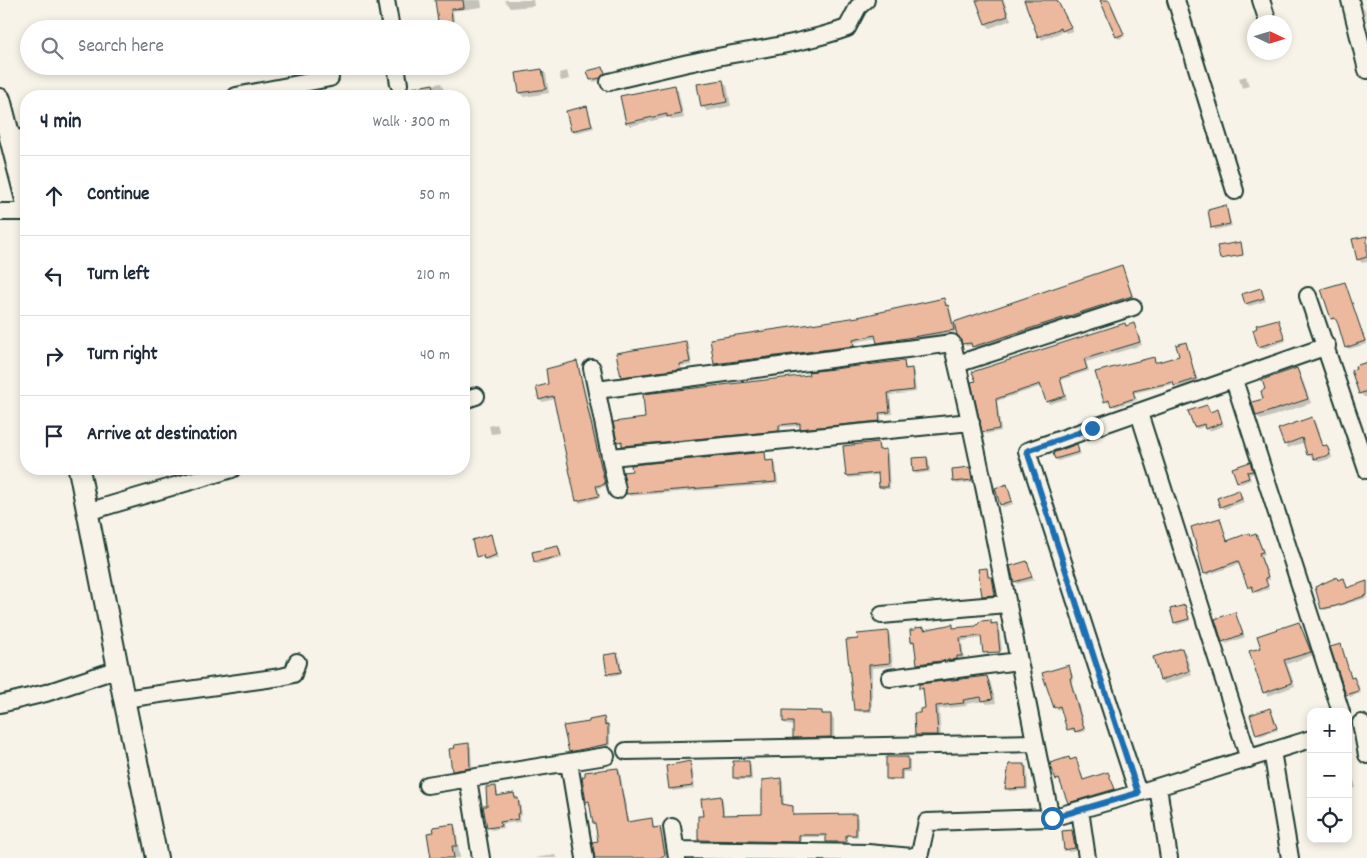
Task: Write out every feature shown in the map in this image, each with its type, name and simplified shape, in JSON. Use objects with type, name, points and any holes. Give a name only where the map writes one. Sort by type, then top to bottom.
[{"type":"main road","points":[[0,99],[19,139]]},
{"type":"main road","points":[[80,475],[157,858]]},
{"type":"street","points":[[386,0],[389,20]]},
{"type":"street","points":[[608,82],[697,61],[782,46],[847,28],[853,20],[858,6],[866,0]]},
{"type":"street","points":[[1176,0],[1235,191]]},
{"type":"street","points":[[1261,0],[1266,15]]},
{"type":"street","points":[[1350,0],[1367,70]]},
{"type":"street","points":[[398,75],[399,84]]},
{"type":"street","points":[[267,90],[330,78]]},
{"type":"street","points":[[0,212],[20,212]]},
{"type":"street","points":[[1308,296],[1327,346],[1367,470]]},
{"type":"street","points":[[957,364],[1133,307]]},
{"type":"street","points":[[597,390],[952,343],[982,469],[1006,604],[1052,818]]},
{"type":"street","points":[[1138,793],[1027,451],[1327,346]]},
{"type":"street","points":[[592,368],[618,490]]},
{"type":"street","points":[[1234,380],[1339,708]]},
{"type":"street","points":[[1139,413],[1249,759]]},
{"type":"street","points":[[611,457],[971,422]]},
{"type":"street","points":[[87,512],[212,475]]},
{"type":"street","points":[[882,615],[1006,604]]},
{"type":"street","points":[[890,678],[1018,661]]},
{"type":"street","points":[[124,699],[281,677],[293,674],[297,662]]},
{"type":"street","points":[[0,704],[46,693],[118,669]]},
{"type":"street","points":[[1359,723],[1367,755]]},
{"type":"street","points":[[672,828],[677,854],[917,856],[920,853],[925,825],[933,820],[1052,818],[1307,740]]},
{"type":"street","points":[[626,751],[1035,742]]},
{"type":"street","points":[[1272,751],[1290,858]]},
{"type":"street","points":[[427,785],[606,756]]},
{"type":"street","points":[[569,763],[585,858]]},
{"type":"street","points":[[468,779],[481,858]]},
{"type":"street","points":[[1158,787],[1169,858]]},
{"type":"street","points":[[1080,810],[1087,858]]},
{"type":"building","points":[[435,0],[463,0],[464,8],[451,9],[452,20],[438,20]]},
{"type":"building","points":[[976,0],[1002,0],[1008,16],[985,24]]},
{"type":"building","points":[[1024,0],[1057,0],[1071,27],[1062,31],[1061,28],[1038,37]]},
{"type":"building","points":[[1100,0],[1109,0],[1124,34],[1116,37]]},
{"type":"building","points":[[603,67],[605,73],[600,78],[590,80],[587,71]]},
{"type":"building","points":[[542,69],[546,89],[519,93],[516,73]]},
{"type":"building","points":[[723,80],[727,102],[701,107],[697,84]]},
{"type":"building","points":[[433,84],[434,90],[412,90],[411,88]]},
{"type":"building","points":[[675,85],[681,114],[667,117],[667,114],[626,123],[620,96]]},
{"type":"building","points":[[587,106],[592,126],[571,131],[566,111]]},
{"type":"building","points":[[1226,205],[1230,224],[1211,228],[1208,210]]},
{"type":"building","points":[[1367,236],[1367,257],[1357,260],[1352,239]]},
{"type":"building","points":[[1241,242],[1243,255],[1220,259],[1217,246]]},
{"type":"building","points":[[1122,265],[1132,296],[972,347],[971,343],[962,344],[957,335],[954,322]]},
{"type":"building","points":[[1345,282],[1365,341],[1345,348],[1338,324],[1335,318],[1331,319],[1321,289]]},
{"type":"building","points":[[1261,288],[1264,298],[1245,304],[1242,294]]},
{"type":"building","points":[[944,298],[946,306],[948,305],[954,330],[877,343],[875,335],[853,340],[854,346],[714,364],[710,339],[858,317]]},
{"type":"building","points":[[1278,319],[1285,339],[1258,347],[1253,330],[1257,328],[1256,325]]},
{"type":"building","points":[[1125,323],[1126,326],[1134,323],[1140,342],[1084,359],[1087,369],[1060,378],[1065,396],[1046,402],[1040,384],[996,399],[999,429],[982,432],[971,382],[976,381],[972,372]]},
{"type":"building","points":[[686,341],[690,362],[679,364],[680,369],[621,377],[616,353]]},
{"type":"building","points":[[1186,342],[1196,379],[1174,386],[1173,382],[1133,391],[1135,398],[1111,406],[1109,400],[1104,402],[1095,372],[1154,357],[1155,362],[1158,362],[1179,356],[1176,345]]},
{"type":"building","points":[[577,361],[605,484],[596,486],[599,496],[576,501],[553,396],[539,400],[536,387],[548,384],[546,369]]},
{"type":"building","points":[[904,361],[905,369],[912,368],[914,390],[888,393],[890,412],[879,413],[880,421],[800,429],[800,423],[779,425],[779,431],[622,446],[622,441],[617,442],[613,422],[645,418],[643,394],[809,375],[808,372]]},
{"type":"building","points":[[1367,362],[1367,391],[1359,394],[1351,370],[1356,369],[1355,366]]},
{"type":"building","points":[[1297,368],[1308,399],[1256,416],[1252,402],[1263,399],[1261,391],[1265,389],[1262,380]]},
{"type":"building","points":[[1207,405],[1210,412],[1218,409],[1222,423],[1205,429],[1204,424],[1194,427],[1188,411]]},
{"type":"building","points":[[1312,417],[1322,446],[1327,445],[1330,455],[1314,459],[1312,454],[1307,455],[1302,438],[1284,445],[1278,429]]},
{"type":"building","points":[[878,442],[879,450],[886,449],[888,487],[879,487],[878,473],[846,476],[843,446]]},
{"type":"building","points":[[1077,444],[1079,452],[1055,459],[1053,453]]},
{"type":"building","points":[[765,452],[766,461],[774,460],[776,482],[626,494],[623,472],[632,471],[631,465]]},
{"type":"building","points":[[927,457],[928,470],[913,472],[912,458]]},
{"type":"building","points":[[1250,462],[1253,471],[1247,472],[1249,478],[1237,482],[1232,468]]},
{"type":"building","points":[[970,467],[972,480],[953,482],[952,469]]},
{"type":"building","points":[[1007,484],[1012,501],[1000,505],[995,488]]},
{"type":"building","points":[[1239,490],[1242,499],[1220,507],[1217,498]]},
{"type":"building","points":[[1220,518],[1227,541],[1249,533],[1250,536],[1256,534],[1263,552],[1259,553],[1268,577],[1265,578],[1268,586],[1254,592],[1252,586],[1248,588],[1238,561],[1204,574],[1191,527]]},
{"type":"building","points":[[491,534],[496,555],[484,559],[483,555],[476,557],[472,540]]},
{"type":"building","points":[[558,546],[561,556],[534,562],[532,552]]},
{"type":"building","points":[[1027,561],[1032,577],[1014,582],[1010,566]]},
{"type":"building","points":[[987,568],[988,577],[992,577],[995,595],[982,596],[978,569]]},
{"type":"building","points":[[1337,577],[1338,580],[1344,578],[1347,588],[1367,581],[1367,595],[1321,609],[1315,587]]},
{"type":"building","points":[[1185,605],[1189,619],[1174,623],[1170,609]]},
{"type":"building","points":[[1235,612],[1243,634],[1222,642],[1215,619]]},
{"type":"building","points":[[991,620],[991,624],[997,623],[1000,652],[983,653],[981,636],[960,638],[962,656],[957,656],[957,659],[917,664],[914,641],[911,642],[910,630],[924,627],[924,630],[953,624],[953,628],[976,626],[981,621]]},
{"type":"building","points":[[1299,622],[1311,652],[1284,660],[1292,683],[1263,693],[1249,651],[1261,648],[1257,636]]},
{"type":"building","points":[[888,631],[890,663],[869,665],[870,710],[854,710],[846,640],[858,639],[857,634]]},
{"type":"building","points":[[1341,644],[1351,678],[1354,677],[1359,691],[1346,695],[1330,647]]},
{"type":"building","points":[[1182,648],[1189,671],[1160,680],[1153,657]]},
{"type":"building","points":[[617,653],[621,672],[607,674],[604,655]]},
{"type":"building","points":[[1069,665],[1072,677],[1070,678],[1071,683],[1084,729],[1075,732],[1074,728],[1067,730],[1060,706],[1054,708],[1042,673]]},
{"type":"building","points":[[987,676],[993,699],[982,701],[981,697],[963,700],[964,703],[936,706],[938,735],[915,735],[914,713],[920,713],[920,709],[925,708],[923,688],[919,689],[919,684]]},
{"type":"building","points":[[1270,708],[1277,728],[1256,735],[1250,715]]},
{"type":"building","points":[[783,710],[822,711],[822,714],[831,714],[831,737],[793,738],[793,722],[783,722]]},
{"type":"building","points":[[604,717],[605,725],[608,724],[608,744],[569,752],[563,726],[589,722],[589,720]]},
{"type":"building","points":[[469,743],[470,768],[452,771],[449,749],[455,748],[454,745]]},
{"type":"building","points":[[886,757],[908,757],[908,769],[901,770],[901,779],[886,779]]},
{"type":"building","points":[[1069,757],[1070,760],[1076,758],[1083,780],[1108,772],[1115,789],[1068,803],[1059,779],[1056,780],[1050,763]]},
{"type":"building","points":[[690,761],[693,786],[669,789],[666,766]]},
{"type":"building","points":[[733,761],[749,761],[750,778],[733,778]]},
{"type":"building","points":[[1009,764],[1025,764],[1026,788],[1005,789]]},
{"type":"building","points":[[618,768],[627,822],[652,818],[653,828],[660,827],[665,855],[659,858],[595,858],[592,842],[598,841],[589,801],[586,802],[582,777],[585,776],[585,772]]},
{"type":"building","points":[[781,778],[782,804],[793,806],[793,815],[856,814],[856,835],[846,835],[846,842],[826,842],[826,835],[799,835],[799,842],[698,840],[698,816],[703,816],[701,799],[721,796],[723,815],[762,814],[762,780]]},
{"type":"building","points":[[496,786],[497,796],[514,793],[515,798],[518,798],[520,813],[517,814],[518,819],[500,822],[501,826],[487,828],[483,806],[487,806],[486,787]]},
{"type":"building","points":[[454,824],[457,846],[452,846],[454,858],[431,858],[427,833],[434,832],[433,827]]},
{"type":"building","points":[[1072,830],[1075,848],[1064,850],[1062,831]]},
{"type":"route","points":[[1052,818],[1138,793],[1027,451],[1092,428]]}]
